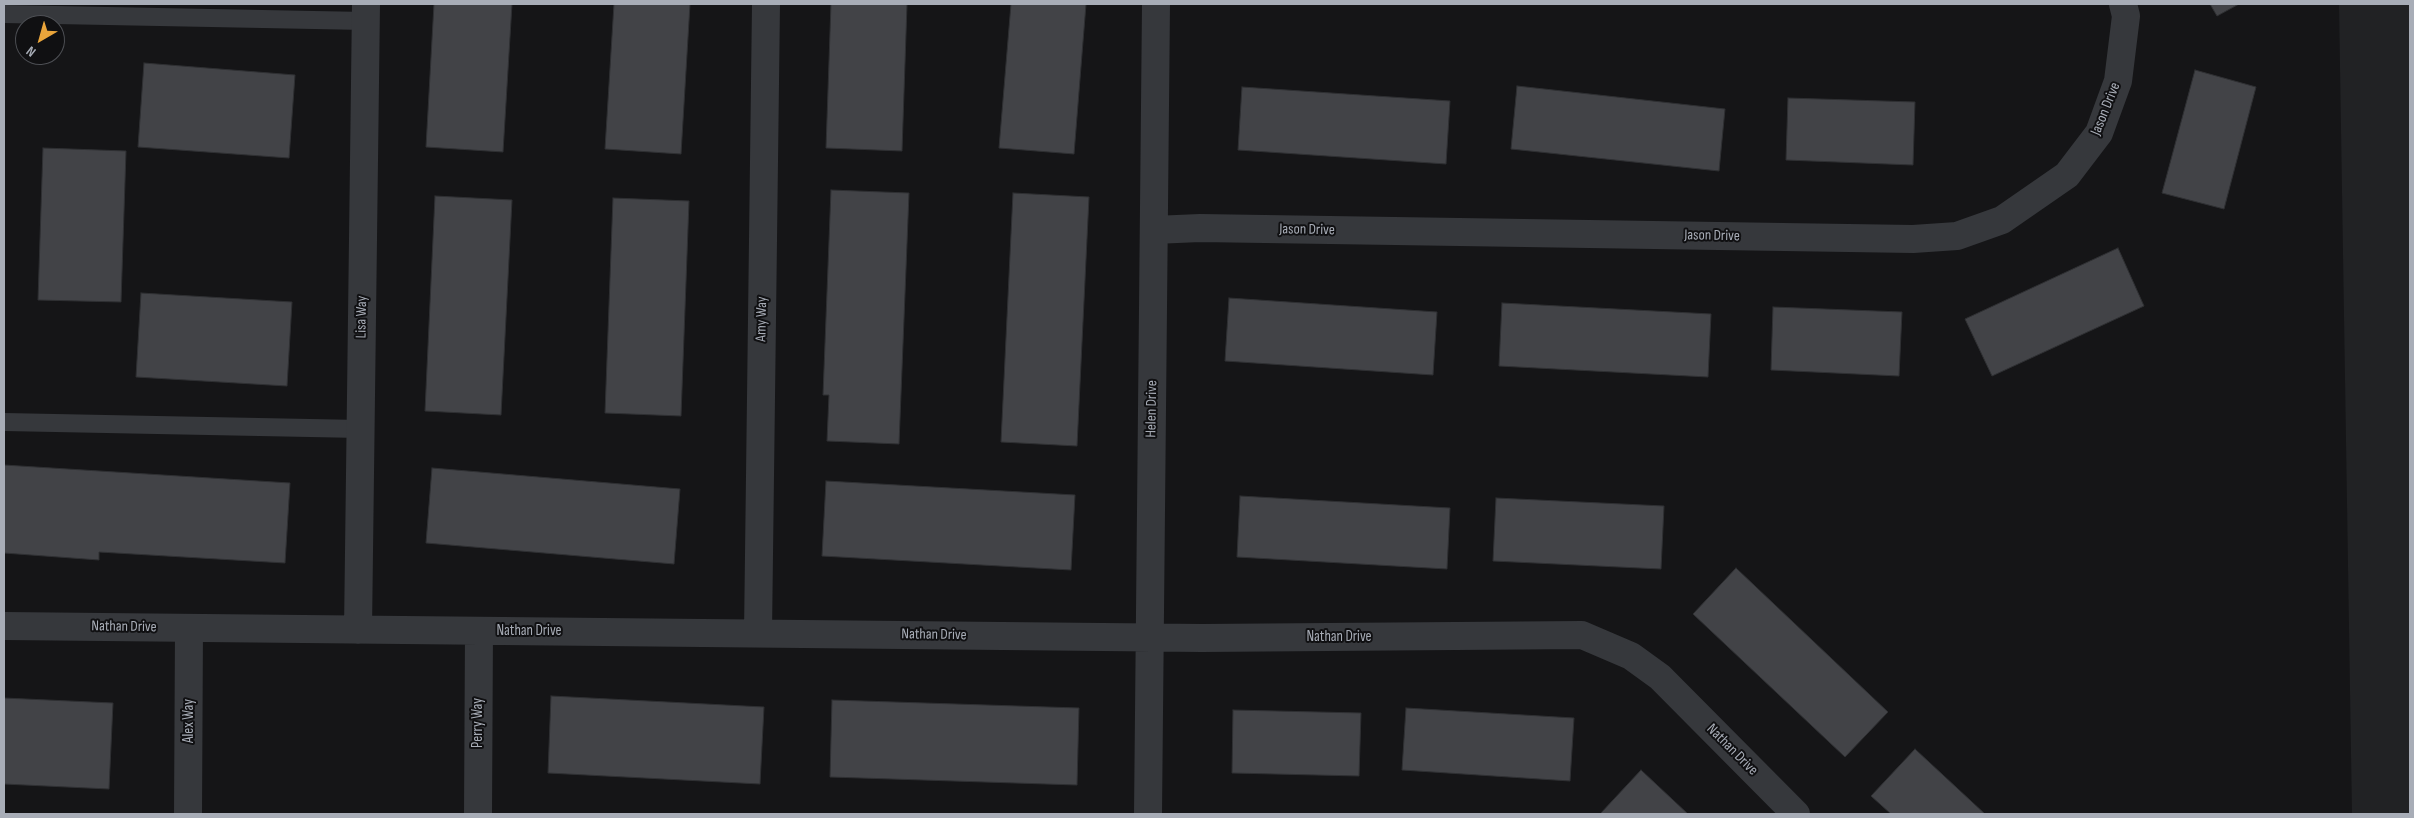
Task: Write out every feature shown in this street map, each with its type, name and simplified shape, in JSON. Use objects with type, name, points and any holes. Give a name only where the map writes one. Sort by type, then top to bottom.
[{"type":"street","name":"Amy Way","points":[[758,633],[766,4]]},
{"type":"street","name":"Helen Drive","points":[[1148,814],[1156,4]]},
{"type":"street","name":"Jason Drive","points":[[1154,230],[1200,228],[1913,239],[1957,236],[2002,220],[2067,175],[2099,132],[2118,81],[2126,16],[2123,4]]},
{"type":"street","name":"Lisa Way","points":[[358,630],[366,12]]},
{"type":"street","name":"Nathan Drive","points":[[4,626],[1150,637],[1582,635],[1631,656],[1660,677],[1796,814]]},
{"type":"street","name":"Alex Way","points":[[188,814],[189,628]]},
{"type":"street","name":"Perry Way","points":[[478,814],[479,631]]},
{"type":"lane","points":[[4,14],[366,12]]},
{"type":"lane","points":[[4,422],[361,429]]},
{"type":"shaded area","points":[[2339,4],[2410,4],[2410,814],[2352,814]]},
{"type":"building","points":[[434,4],[512,4],[503,152],[426,147]]},
{"type":"building","points":[[614,4],[690,4],[681,154],[605,149]]},
{"type":"building","points":[[831,4],[907,4],[902,151],[826,148]]},
{"type":"building","points":[[1011,4],[1086,4],[1074,154],[999,148]]},
{"type":"building","points":[[2210,4],[2239,4],[2217,16]]},
{"type":"building","points":[[144,63],[295,75],[289,158],[138,147]]},
{"type":"building","points":[[2195,70],[2256,87],[2224,209],[2162,193]]},
{"type":"building","points":[[1517,86],[1725,109],[1719,171],[1511,149]]},
{"type":"building","points":[[1242,87],[1450,101],[1446,164],[1238,150]]},
{"type":"building","points":[[1788,98],[1915,102],[1913,165],[1786,160]]},
{"type":"building","points":[[43,148],[126,151],[121,302],[38,300]]},
{"type":"building","points":[[831,190],[909,193],[899,444],[827,441],[829,395],[823,395]]},
{"type":"building","points":[[1013,193],[1089,197],[1077,446],[1001,442]]},
{"type":"building","points":[[435,196],[512,200],[501,415],[425,411]]},
{"type":"building","points":[[613,198],[689,201],[681,416],[605,413]]},
{"type":"building","points":[[2118,248],[2144,306],[1992,376],[1965,319]]},
{"type":"building","points":[[141,293],[292,302],[287,386],[136,377]]},
{"type":"building","points":[[1229,298],[1437,312],[1433,375],[1225,361]]},
{"type":"building","points":[[1502,303],[1711,314],[1708,377],[1499,366]]},
{"type":"building","points":[[1773,307],[1902,312],[1899,376],[1771,370]]},
{"type":"building","points":[[4,465],[290,483],[285,563],[99,552],[99,560],[4,553]]},
{"type":"building","points":[[432,468],[680,489],[674,564],[426,543]]},
{"type":"building","points":[[826,481],[1075,495],[1071,570],[822,556]]},
{"type":"building","points":[[1240,496],[1450,508],[1447,569],[1237,557]]},
{"type":"building","points":[[1496,498],[1664,506],[1661,569],[1493,561]]},
{"type":"building","points":[[1736,568],[1888,712],[1845,757],[1693,614]]},
{"type":"building","points":[[551,696],[764,707],[760,784],[548,773]]},
{"type":"building","points":[[4,698],[113,703],[109,789],[4,784]]},
{"type":"building","points":[[832,700],[1079,708],[1077,785],[830,777]]},
{"type":"building","points":[[1406,708],[1574,718],[1570,781],[1402,770]]},
{"type":"building","points":[[1233,710],[1361,713],[1359,776],[1232,773]]},
{"type":"building","points":[[1915,749],[1985,814],[1891,814],[1871,796]]},
{"type":"building","points":[[1641,770],[1688,814],[1600,814]]}]
